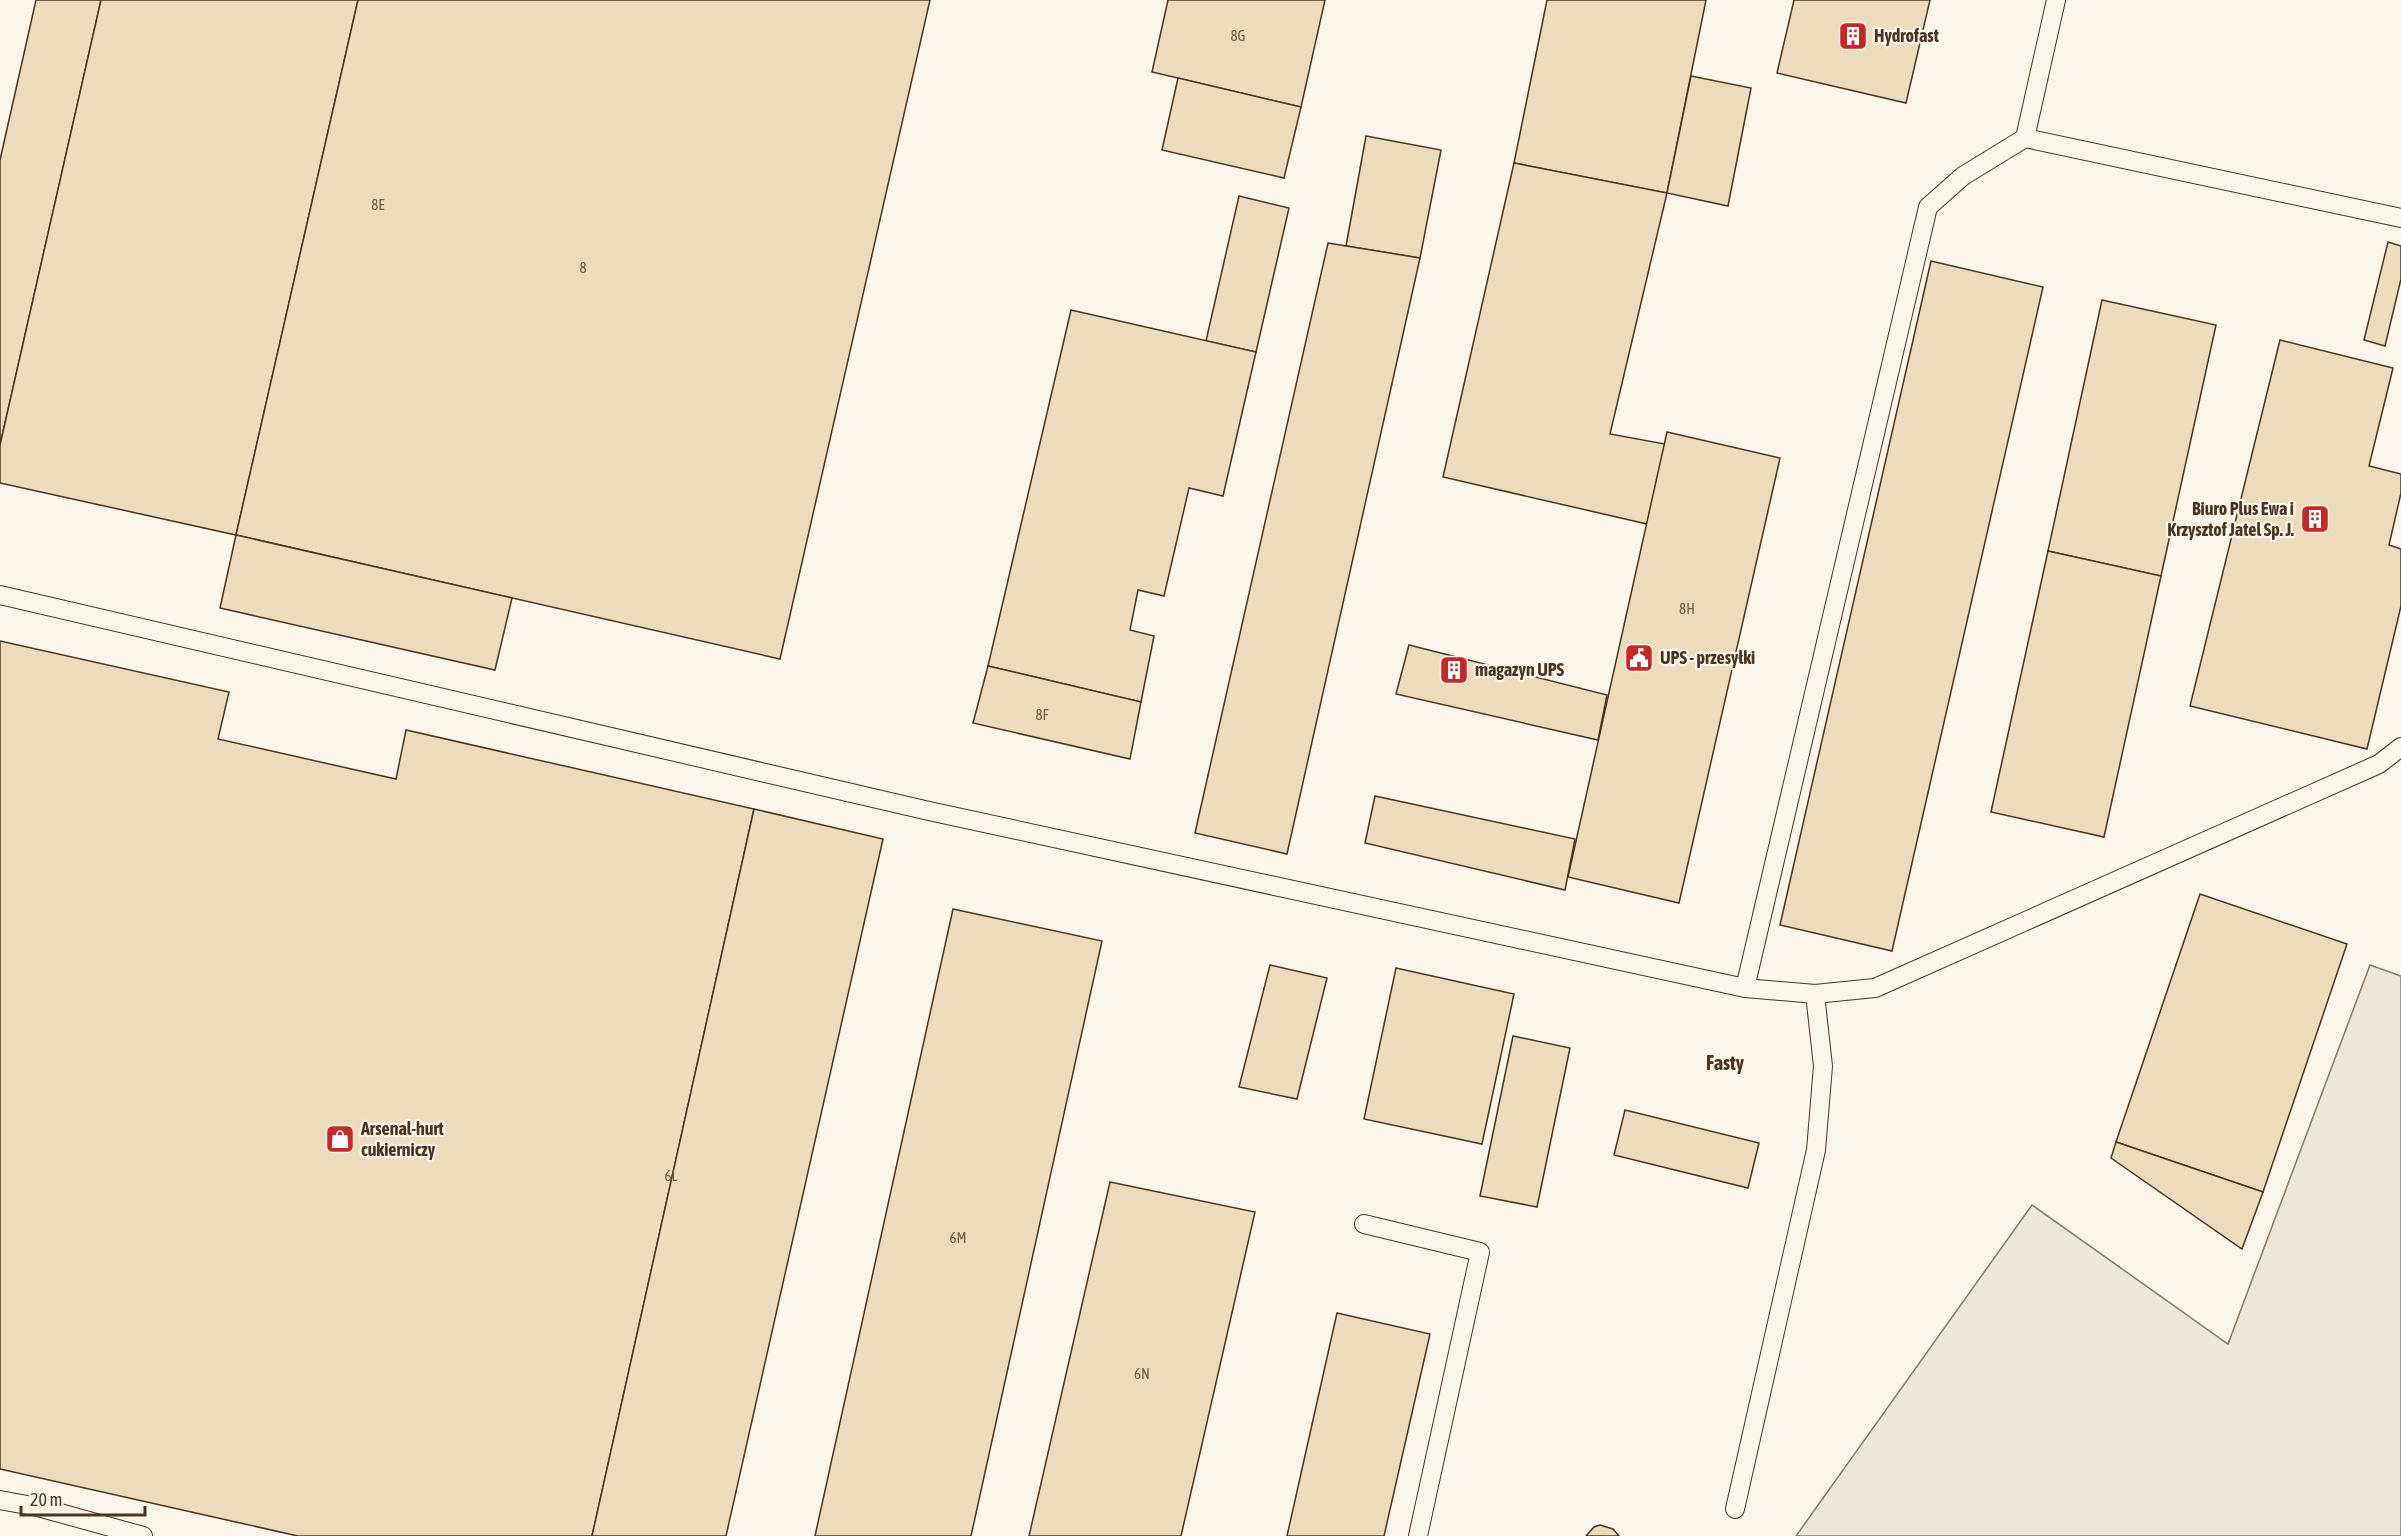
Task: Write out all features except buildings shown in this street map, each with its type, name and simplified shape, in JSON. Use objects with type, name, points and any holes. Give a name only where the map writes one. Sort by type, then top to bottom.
[{"type":"lane","points":[[2025,138],[2056,0]]},
{"type":"lane","points":[[1745,988],[1928,207],[1963,176],[2025,138],[2401,218]]},
{"type":"lane","points":[[0,595],[929,811],[1745,988],[1815,994],[1875,988],[2379,764],[2401,747]]},
{"type":"lane","points":[[1735,1509],[1816,1150],[1823,1066],[1815,994]]},
{"type":"lane","points":[[1364,1224],[1480,1251],[1418,1536]]},
{"type":"lane","points":[[0,1500],[38,1507],[143,1536]]},
{"type":"shaded area","points":[[2370,965],[2401,976],[2401,1536],[1796,1536],[2032,1205],[2228,1344]]},
{"type":"place","name":"Hydrofast","points":[[1853,36]]},
{"type":"place","name":"Biuro Plus Ewa i Krzysztof Jatel Sp. J.","points":[[2315,519]]},
{"type":"place","name":"UPS - przesyłki","points":[[1639,658]]},
{"type":"place","name":"magazyn UPS","points":[[1454,670]]},
{"type":"place","name":"Arsenal-hurt cukierniczy","points":[[340,1139]]},
{"type":"district","name":"Fasty","points":[[1725,1063]]}]
